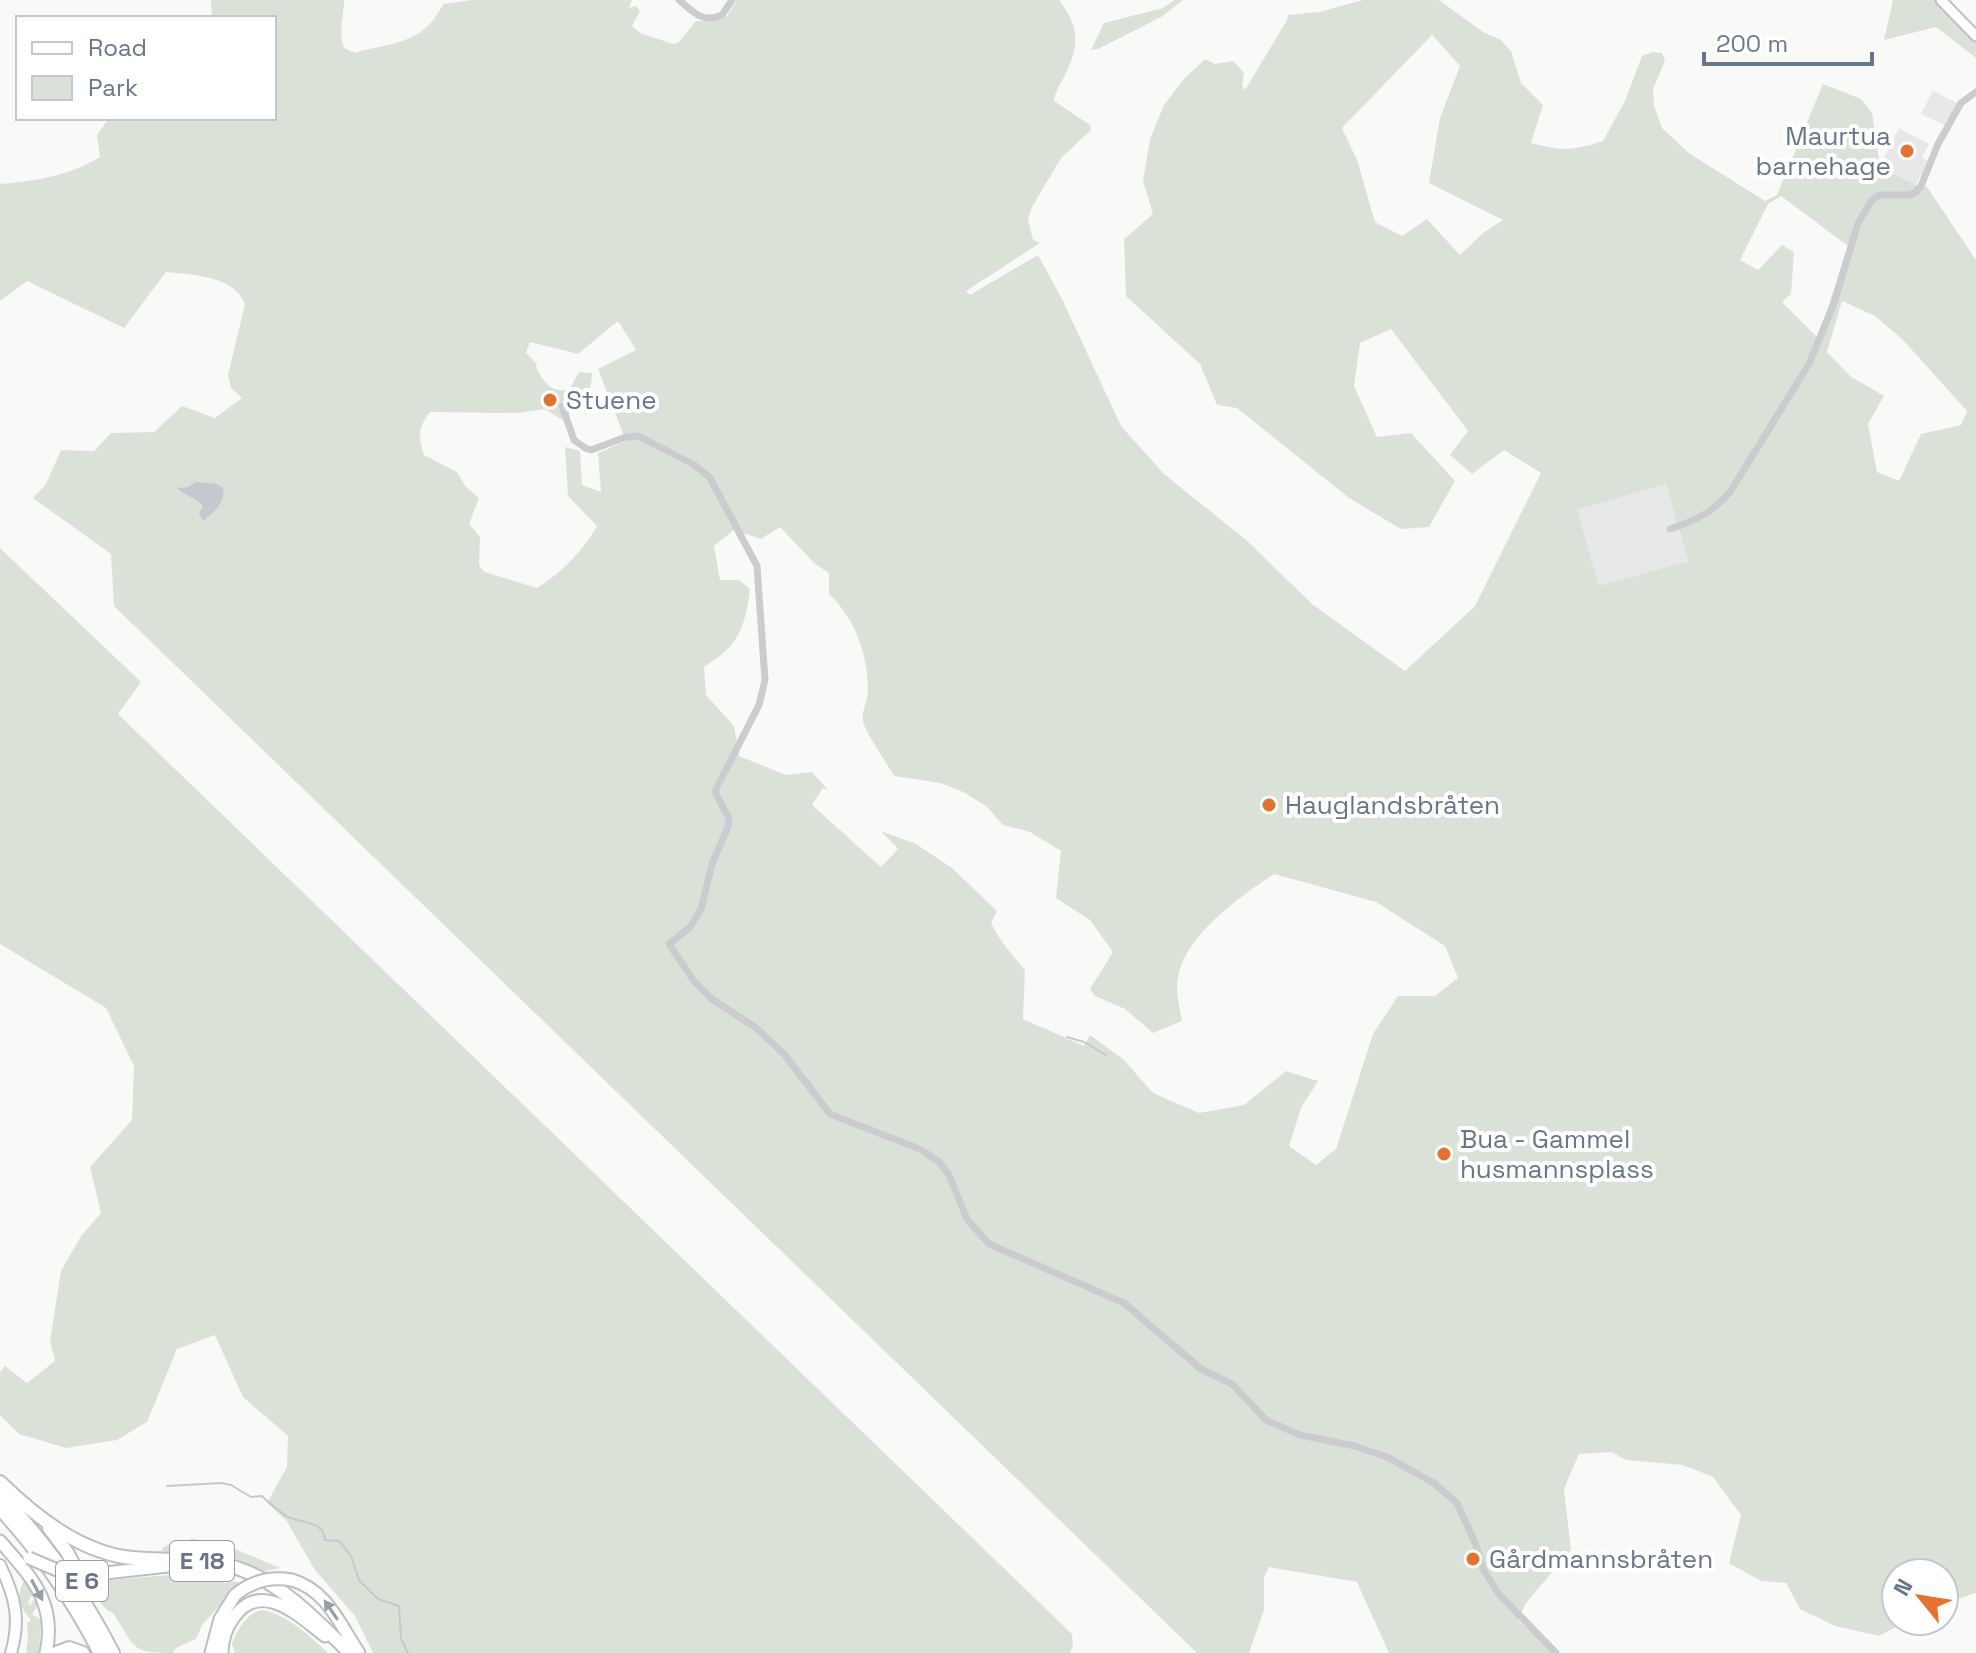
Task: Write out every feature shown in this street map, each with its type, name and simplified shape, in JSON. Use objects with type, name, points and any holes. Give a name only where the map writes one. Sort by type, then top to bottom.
[{"type":"highway","name":"E 18","points":[[0,1482],[35,1514],[81,1542],[122,1556],[195,1560],[243,1570],[290,1597],[350,1653]]},
{"type":"highway","name":"E 6","points":[[0,1494],[62,1567],[113,1653]]},
{"type":"highway","name":"E 6","points":[[0,1509],[27,1539],[67,1594],[100,1653]]},
{"type":"highway","name":"E 6","points":[[35,1514],[67,1552],[122,1653]]},
{"type":"highway","name":"E 18","points":[[0,1535],[29,1558],[64,1572],[87,1575],[176,1565],[226,1570],[273,1591],[298,1609],[343,1653]]},
{"type":"highway","name":"E 6","points":[[0,1541],[33,1580],[43,1599],[49,1627],[46,1653]]},
{"type":"highway","points":[[211,1653],[220,1619],[235,1595],[260,1581],[274,1578],[306,1585],[323,1598],[359,1653]]},
{"type":"highway","points":[[222,1653],[224,1637],[234,1616],[245,1606],[259,1600],[285,1606],[325,1636]]},
{"type":"highway","points":[[56,1653],[66,1648],[83,1653]]},
{"type":"main road","points":[[1941,0],[1976,36]]},
{"type":"main road","points":[[1,1569],[13,1592],[17,1611],[17,1629],[11,1653]]},
{"type":"street","points":[[679,0],[694,13],[710,19],[722,15],[732,0]]},
{"type":"street","points":[[1670,529],[1705,515],[1730,492],[1809,364],[1849,261],[1858,223],[1872,200],[1880,195],[1910,195],[1916,192],[1961,103],[1976,92]]},
{"type":"street","points":[[562,406],[574,440],[585,448],[591,450],[626,437],[638,436],[693,464],[710,478],[757,566],[765,680],[763,695],[716,789],[729,818],[728,827],[712,864],[701,909],[690,927],[669,944],[694,981],[712,999],[756,1028],[784,1054],[830,1114],[922,1150],[939,1162],[949,1175],[967,1219],[989,1244],[1124,1303],[1201,1369],[1232,1384],[1266,1420],[1300,1435],[1355,1446],[1387,1457],[1434,1483],[1457,1503],[1483,1569],[1515,1612],[1556,1653]]},
{"type":"shaded area","name":"Maurtua barnehage","points":[[1933,91],[1957,103],[1946,126],[1921,114]]},
{"type":"shaded area","name":"Maurtua barnehage","points":[[1899,128],[1929,144],[1922,157],[1928,161],[1916,185],[1880,167]]},
{"type":"shaded area","points":[[196,482],[217,484],[223,488],[221,503],[203,521],[199,513],[203,506],[177,488]]},
{"type":"shaded area","points":[[1666,484],[1688,561],[1599,587],[1576,510]]},
{"type":"green space","points":[[211,0],[344,0],[342,42],[344,48],[355,53],[412,37],[428,26],[444,4],[472,0],[632,0],[629,8],[636,6],[640,11],[632,26],[640,33],[673,44],[678,43],[696,21],[727,16],[737,0],[1059,0],[1071,19],[1075,46],[1054,101],[1090,125],[1091,130],[1061,158],[1032,207],[1028,219],[1033,240],[1040,243],[966,291],[970,295],[1038,255],[1121,426],[1164,474],[1245,539],[1312,604],[1405,671],[1475,606],[1541,473],[1504,450],[1472,474],[1450,455],[1468,431],[1391,329],[1360,343],[1354,386],[1377,437],[1411,433],[1455,481],[1429,527],[1401,529],[1349,498],[1237,408],[1217,405],[1200,364],[1126,296],[1124,239],[1153,214],[1143,181],[1150,139],[1164,105],[1183,80],[1205,59],[1215,64],[1233,61],[1244,73],[1242,86],[1245,90],[1288,15],[1319,12],[1363,0],[1439,0],[1483,32],[1501,40],[1511,51],[1521,83],[1543,105],[1531,143],[1567,149],[1603,141],[1625,101],[1642,56],[1662,53],[1665,61],[1653,89],[1654,106],[1662,128],[1690,154],[1765,201],[1777,195],[1823,84],[1861,99],[1872,113],[1880,167],[1916,185],[1927,187],[1976,260],[1976,1593],[1960,1598],[1960,1557],[1880,1557],[1880,1635],[1835,1626],[1800,1609],[1786,1583],[1761,1581],[1729,1563],[1741,1515],[1713,1477],[1683,1465],[1626,1460],[1612,1452],[1579,1454],[1564,1489],[1571,1550],[1526,1603],[1518,1620],[1554,1653],[1389,1653],[1357,1582],[1269,1567],[1264,1578],[1264,1610],[1249,1653],[1197,1653],[114,606],[111,554],[33,498],[46,484],[61,450],[94,451],[111,433],[154,432],[182,406],[215,418],[242,398],[231,388],[228,375],[245,304],[240,294],[222,282],[166,272],[124,328],[27,281],[0,301],[0,184],[52,176],[100,157],[97,135],[108,120],[276,120],[276,16],[212,16]],"holes":[[[1432,35],[1460,66],[1440,118],[1429,183],[1503,220],[1483,233],[1460,255],[1427,219],[1402,236],[1375,222],[1357,160],[1342,128]],[[1781,196],[1848,246],[1818,338],[1782,302],[1791,294],[1794,252],[1782,245],[1758,270],[1740,260],[1768,204]],[[1842,301],[1875,316],[1902,339],[1967,411],[1961,425],[1921,434],[1899,481],[1877,472],[1868,424],[1884,396],[1850,376],[1827,352]],[[618,321],[636,350],[598,369],[626,441],[598,453],[601,492],[582,485],[580,451],[565,447],[568,496],[597,526],[585,544],[571,561],[537,588],[484,572],[479,565],[480,537],[469,524],[479,498],[466,487],[457,472],[424,455],[420,432],[430,412],[518,413],[545,409],[561,419],[567,419],[579,395],[589,390],[592,373],[579,372],[569,390],[552,388],[526,353],[530,342],[578,354]],[[1666,484],[1688,561],[1599,586],[1577,510]],[[780,527],[814,563],[829,573],[829,594],[853,626],[866,663],[868,690],[863,721],[894,776],[940,783],[963,792],[986,806],[1003,825],[1030,832],[1061,851],[1056,898],[1090,920],[1113,952],[1090,989],[1095,996],[1125,1009],[1153,1033],[1182,1021],[1177,982],[1183,961],[1192,946],[1216,918],[1274,874],[1376,902],[1445,946],[1458,978],[1435,996],[1398,996],[1373,1034],[1336,1149],[1316,1165],[1289,1146],[1301,1108],[1318,1081],[1286,1071],[1244,1105],[1199,1113],[1153,1093],[1123,1059],[1090,1035],[1084,1046],[1023,1019],[1025,970],[991,923],[997,911],[952,868],[916,844],[881,831],[898,849],[881,867],[812,805],[823,788],[829,791],[812,772],[786,775],[739,756],[734,726],[706,695],[704,667],[725,652],[738,635],[750,589],[739,580],[720,580],[714,546],[734,530],[761,539]]]},
{"type":"green space","points":[[1175,0],[1183,0],[1163,16],[1091,50],[1104,23],[1163,8]]},
{"type":"green space","points":[[1893,0],[1936,0],[1976,39],[1976,58],[1936,27],[1884,40]]},
{"type":"green space","points":[[0,548],[141,682],[118,714],[1072,1634],[1070,1653],[373,1653],[355,1616],[315,1570],[286,1520],[267,1503],[287,1467],[288,1436],[243,1397],[215,1335],[177,1349],[147,1422],[117,1440],[66,1448],[19,1434],[0,1415],[0,1372],[5,1366],[27,1383],[55,1361],[50,1341],[61,1271],[81,1236],[101,1213],[90,1167],[132,1120],[134,1066],[106,1008],[0,944]]},
{"type":"green space","points":[[191,1538],[233,1548],[280,1568],[262,1572],[225,1557],[162,1551],[173,1542],[190,1544]]},
{"type":"green space","points":[[169,1575],[213,1576],[224,1583],[240,1583],[202,1625],[196,1639],[176,1648],[173,1653],[150,1652],[136,1647],[112,1612],[101,1603],[89,1582]]},
{"type":"green space","points":[[25,1579],[36,1596],[31,1596],[28,1603],[31,1606],[32,1601],[37,1600],[38,1605],[32,1614],[41,1620],[39,1653],[26,1653],[27,1623],[31,1620],[24,1611],[20,1596]]},
{"type":"green space","points":[[263,1610],[290,1621],[328,1653],[235,1653],[232,1643],[240,1627],[252,1614]]},
{"type":"waterway","points":[[1067,1037],[1084,1042],[1106,1055]]},
{"type":"waterway","points":[[167,1486],[231,1485],[251,1497],[262,1496],[288,1517],[317,1526],[325,1540],[339,1541],[351,1556],[359,1580],[378,1599],[399,1606],[401,1639],[408,1653]]},
{"type":"place","name":"Maurtua barnehage","points":[[1907,151]]},
{"type":"place","name":"Stuene","points":[[550,400]]},
{"type":"place","name":"Hauglandsbråten","points":[[1269,805]]},
{"type":"place","name":"Bua - Gammel husmannsplass","points":[[1444,1154]]},
{"type":"place","name":"Gårdmannsbråten","points":[[1473,1559]]}]
